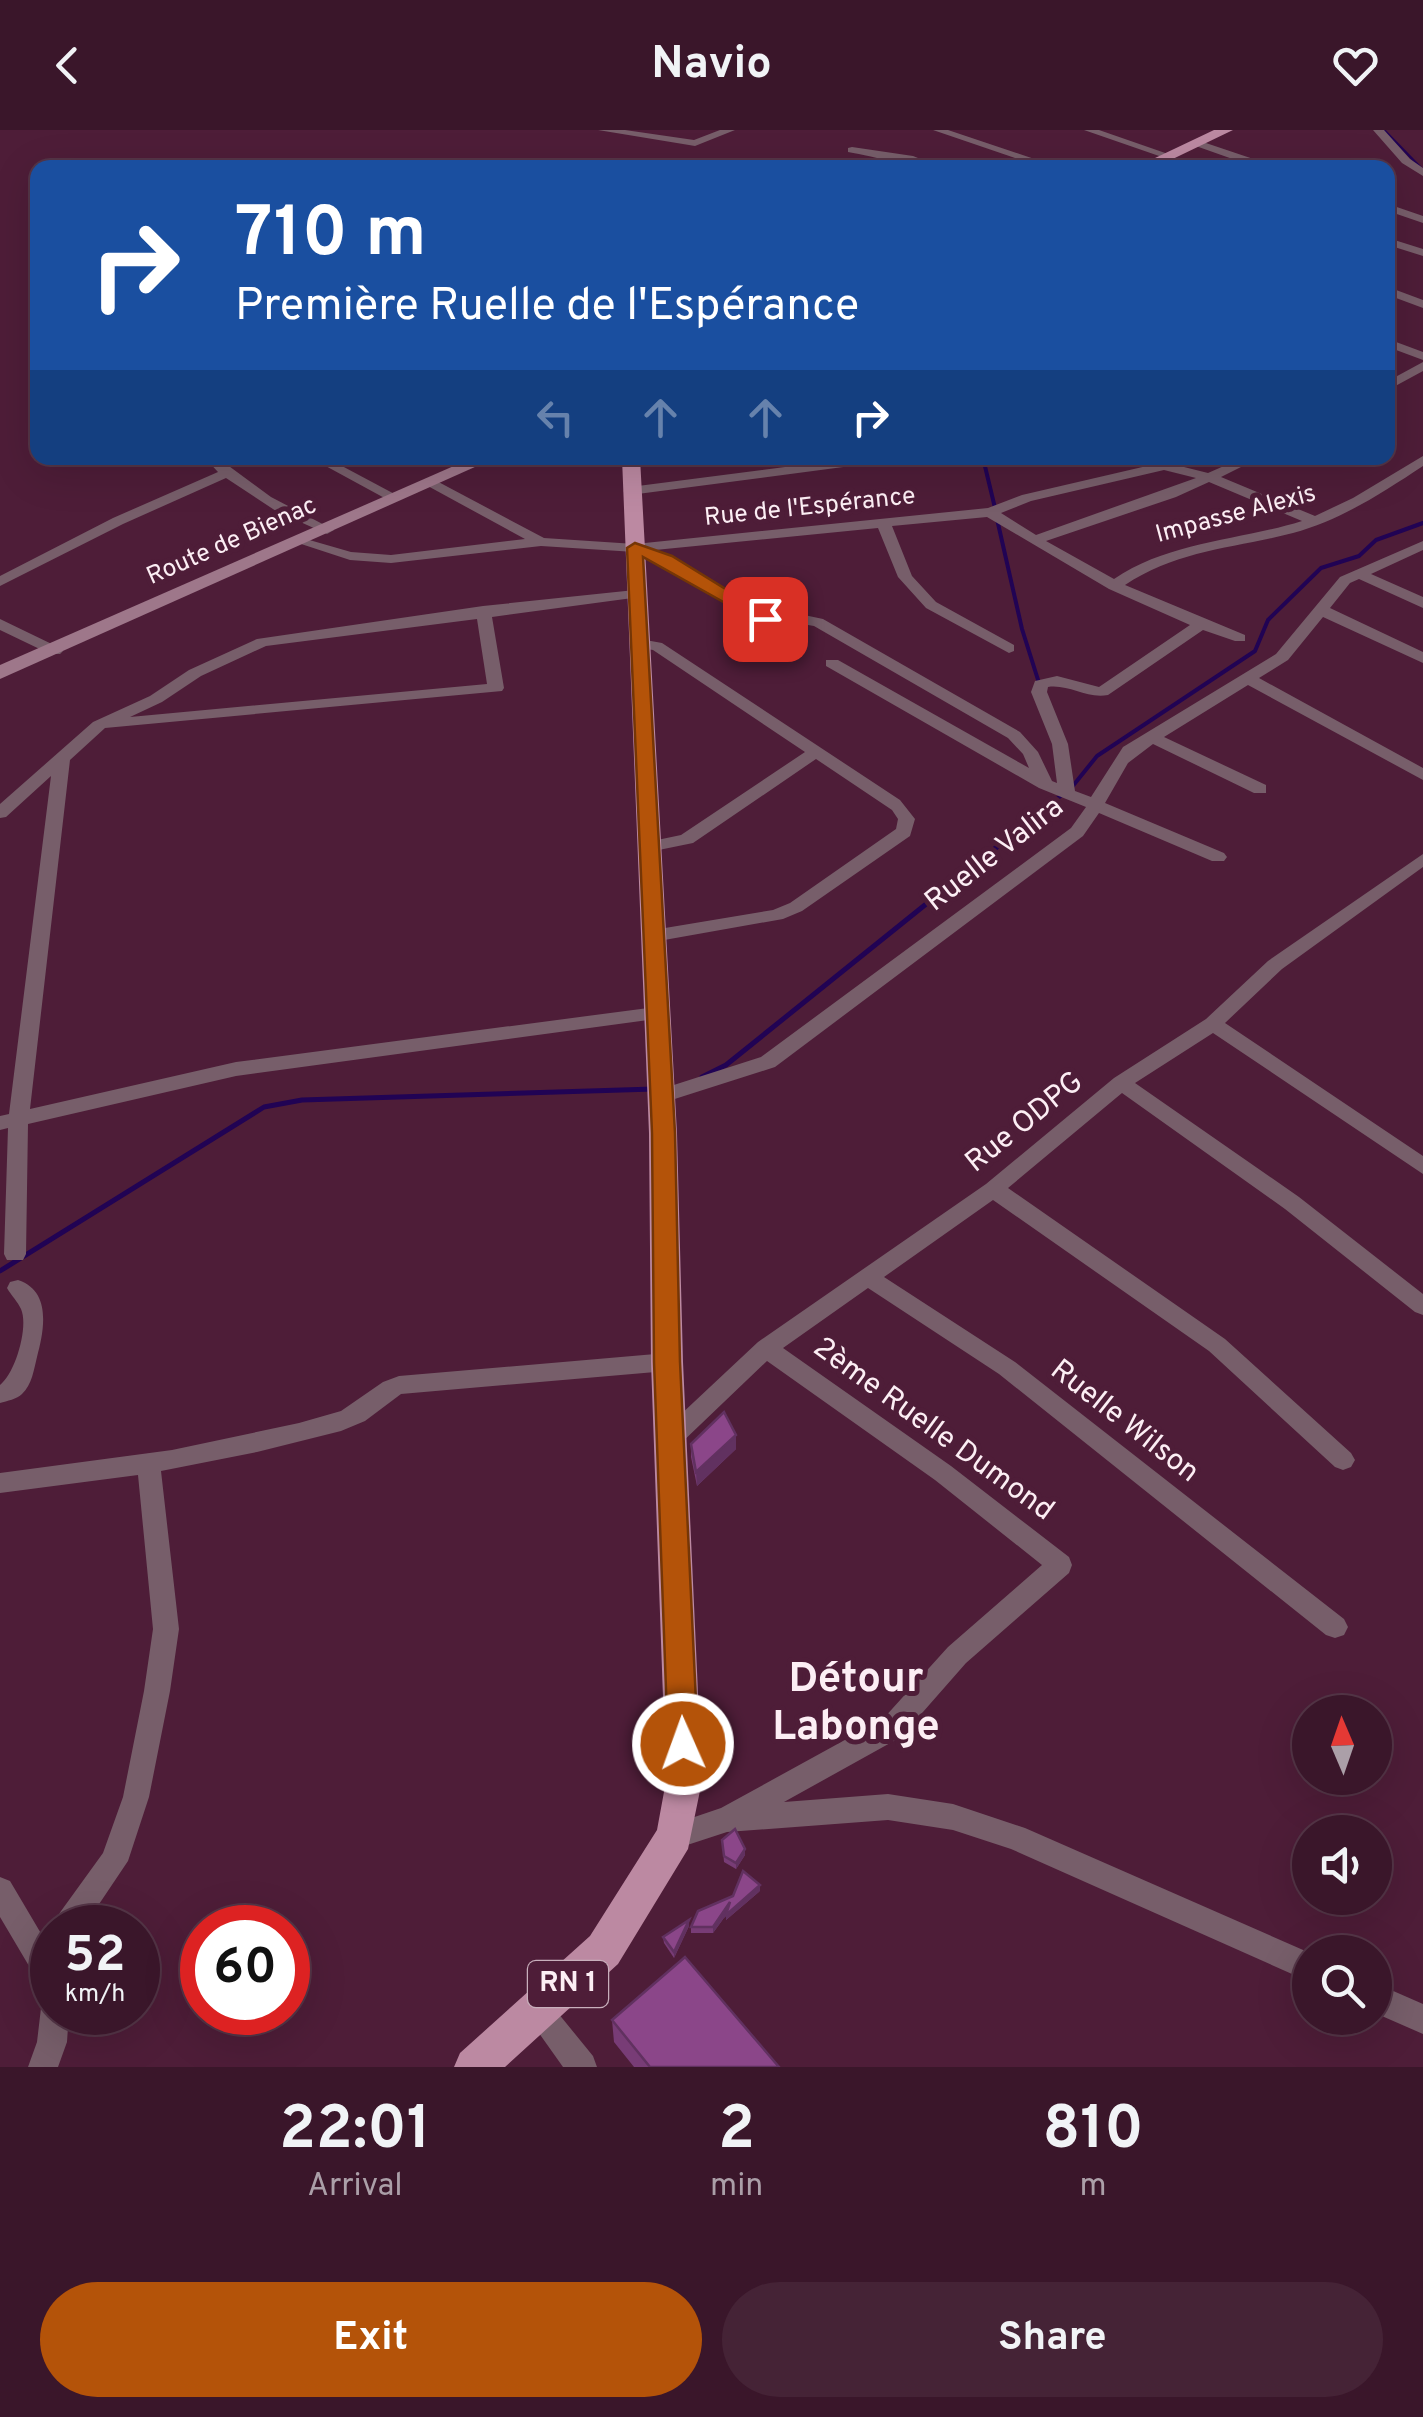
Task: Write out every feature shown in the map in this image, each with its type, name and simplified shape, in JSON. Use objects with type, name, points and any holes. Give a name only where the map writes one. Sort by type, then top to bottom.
[{"type":"main road","points":[[1156,160],[1212,134]]},
{"type":"main road","name":"Route de Bienac","points":[[0,674],[470,465]]},
{"type":"main road","name":"RN 1","points":[[474,2067],[604,1950],[675,1836],[684,1781],[667,1362],[663,1133],[631,465]]},
{"type":"street","points":[[603,130],[695,143],[730,130]]},
{"type":"street","points":[[938,130],[1031,160]]},
{"type":"street","points":[[1089,130],[1167,160]]},
{"type":"street","points":[[1378,130],[1406,161],[1423,173]]},
{"type":"street","points":[[1212,134],[1256,160]]},
{"type":"street","points":[[852,150],[916,160]]},
{"type":"street","points":[[1395,210],[1423,220]]},
{"type":"street","points":[[1395,243],[1423,253]]},
{"type":"street","points":[[1395,294],[1423,304]]},
{"type":"street","points":[[1395,346],[1423,356]]},
{"type":"street","points":[[1395,382],[1423,366]]},
{"type":"street","name":"Impasse Alexis","points":[[1114,586],[1139,566],[1168,554],[1314,521],[1366,497],[1423,460]]},
{"type":"street","points":[[218,465],[300,519],[327,530]]},
{"type":"street","points":[[331,465],[395,498]]},
{"type":"street","points":[[630,491],[827,465]]},
{"type":"street","name":"Rue de l'Espérance","points":[[635,548],[990,512],[1149,465]]},
{"type":"street","points":[[1170,465],[1210,477],[1314,521]]},
{"type":"street","points":[[1036,540],[1237,465]]},
{"type":"street","points":[[0,582],[118,521],[227,474]]},
{"type":"street","points":[[431,482],[541,542]]},
{"type":"street","points":[[990,512],[1114,586],[1200,625],[1240,638]]},
{"type":"street","points":[[884,524],[905,577],[931,606],[1009,648]]},
{"type":"street","points":[[299,542],[368,559],[541,542],[635,548],[666,559],[765,619],[790,617],[818,622],[993,722],[1030,752],[1045,784]]},
{"type":"street","name":"Ruelle Valira","points":[[659,1097],[768,1062],[1077,832],[1119,761],[1129,751],[1282,657],[1334,590],[1358,574],[1421,548]]},
{"type":"street","points":[[1358,574],[1423,603]]},
{"type":"street","points":[[2,807],[99,724],[156,700],[195,672],[262,642],[483,610],[636,594]]},
{"type":"street","points":[[1319,609],[1423,658]]},
{"type":"street","points":[[99,724],[496,688],[483,610]]},
{"type":"street","points":[[0,624],[55,651]]},
{"type":"street","points":[[1067,791],[1060,744],[1040,692],[1041,684],[1059,680],[1089,692],[1102,692],[1200,625]]},
{"type":"street","points":[[640,644],[657,646],[901,809],[908,825],[904,832],[796,907],[778,915],[653,936]]},
{"type":"street","points":[[832,663],[1045,784],[1218,857]]},
{"type":"street","points":[[1250,679],[1423,775]]},
{"type":"street","points":[[1154,738],[1260,789]]},
{"type":"street","points":[[649,847],[687,839],[816,752]]},
{"type":"street","points":[[15,1254],[9,1122],[62,756]]},
{"type":"street","name":"Rue ODPG","points":[[670,1439],[766,1348],[994,1189],[1121,1083],[1212,1024],[1276,965],[1423,859]]},
{"type":"street","points":[[9,1122],[236,1069],[656,1013]]},
{"type":"street","points":[[1212,1024],[1423,1166]]},
{"type":"street","points":[[1121,1083],[1292,1203],[1423,1306]]},
{"type":"street","points":[[994,1189],[1217,1346],[1343,1460]]},
{"type":"street","name":"Ruelle Wilson","points":[[866,1276],[1007,1368],[1335,1628]]},
{"type":"street","points":[[0,1394],[12,1390],[20,1380],[34,1324],[32,1307],[18,1288]]},
{"type":"street","name":"2ème Ruelle Dumond","points":[[728,1819],[892,1728],[957,1655],[1060,1564],[943,1473],[766,1348]]},
{"type":"street","points":[[0,1483],[149,1465],[343,1421],[399,1385],[667,1362]]},
{"type":"street","points":[[82,1905],[114,1861],[136,1797],[157,1691],[165,1616],[149,1465]]},
{"type":"street","points":[[675,1836],[728,1819],[888,1807],[953,1817],[1016,1837],[1292,1960]]},
{"type":"street","points":[[0,1891],[30,1931]]},
{"type":"street","points":[[1392,2005],[1423,2019]]},
{"type":"street","points":[[539,2012],[582,2067]]},
{"type":"street","points":[[43,2067],[52,2035]]},
{"type":"building","points":[[724,1412],[736,1435],[696,1472],[691,1444]]},
{"type":"building","points":[[735,1829],[745,1849],[736,1863],[724,1856],[722,1840]]},
{"type":"building","points":[[743,1871],[760,1885],[726,1915],[730,1902],[713,1927],[691,1927],[698,1911],[733,1896]]},
{"type":"building","points":[[689,1920],[674,1952],[663,1937]]},
{"type":"building","points":[[685,1957],[779,2067],[650,2067],[612,2020]]},
{"type":"waterway","points":[[1384,130],[1423,170]]},
{"type":"waterway","points":[[985,465],[995,508]]},
{"type":"waterway","points":[[997,519],[1022,629],[1039,683]]},
{"type":"waterway","points":[[1072,787],[1097,756],[1255,651],[1268,620],[1321,568],[1359,556],[1376,540],[1423,523]]},
{"type":"waterway","points":[[994,849],[1063,794]]},
{"type":"waterway","points":[[702,1077],[726,1065],[997,847]]},
{"type":"waterway","points":[[0,1271],[264,1107],[302,1100],[654,1089]]},
{"type":"district","name":"Détour Labonge","points":[[856,1704]]},
{"type":"route","points":[[683,1744],[667,1362],[663,1133],[635,548],[666,559],[765,619]]}]
